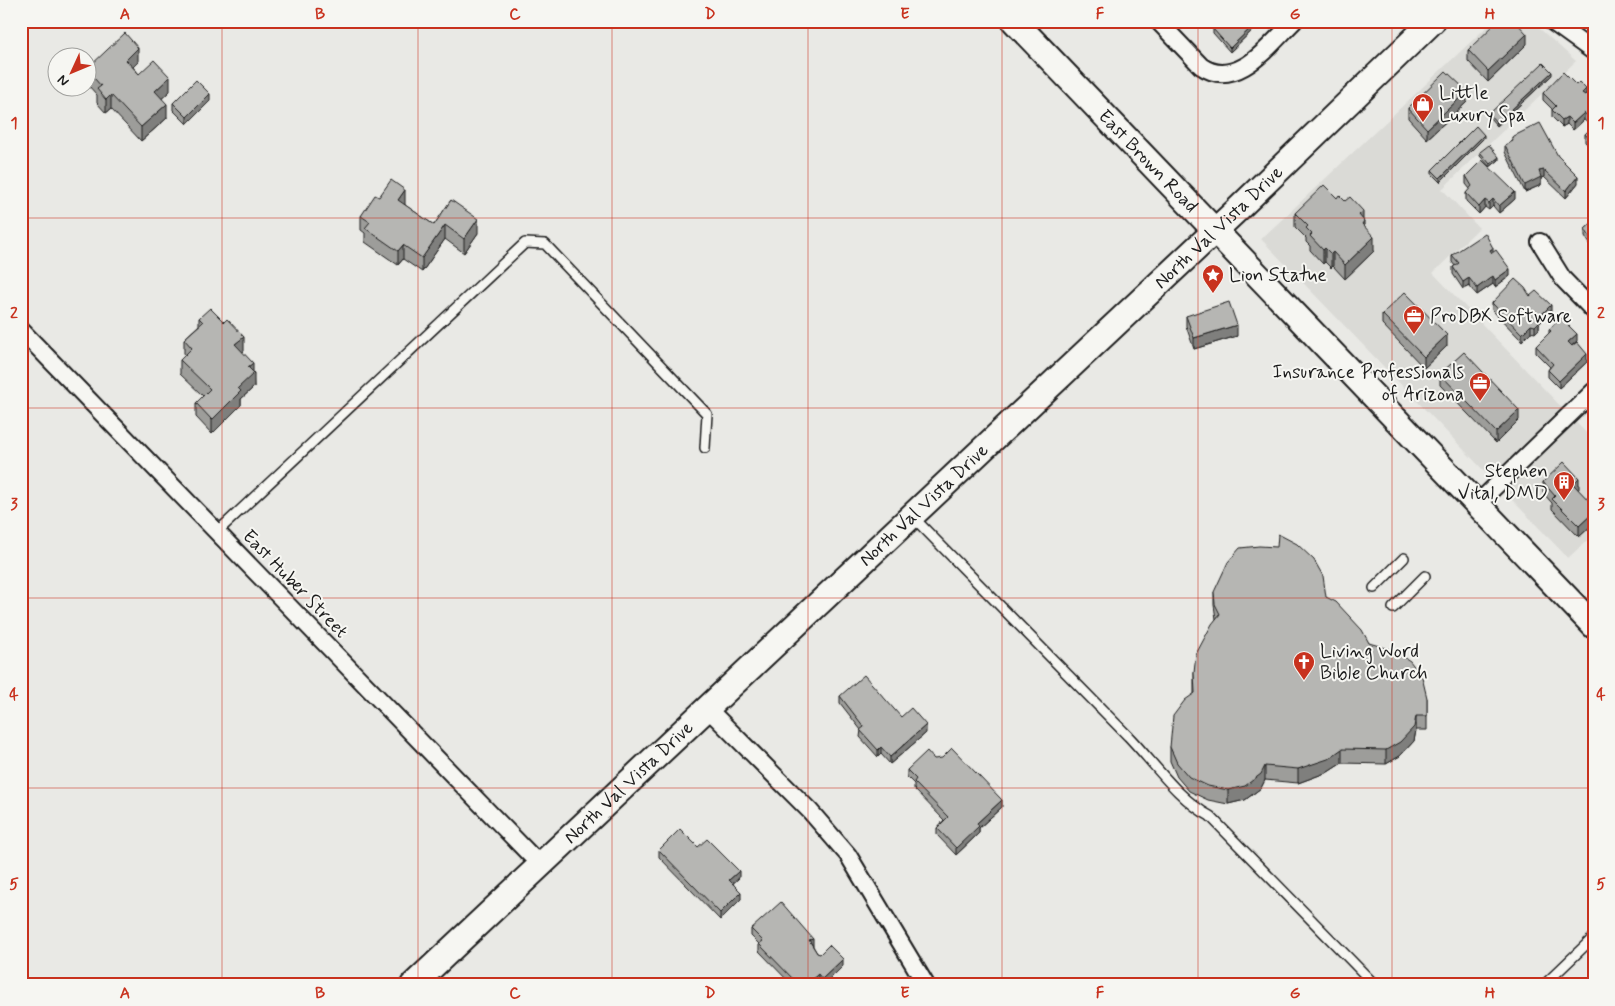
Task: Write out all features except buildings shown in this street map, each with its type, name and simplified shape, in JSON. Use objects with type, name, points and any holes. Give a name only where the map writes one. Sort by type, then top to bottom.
[{"type":"main road","name":"East Brown Road","points":[[1014,21],[1594,626]]},
{"type":"main road","name":"North Val Vista Drive","points":[[413,985],[706,707],[1214,231],[1433,21]]},
{"type":"street","points":[[1158,21],[1200,66],[1207,70],[1225,74],[1239,71],[1246,67],[1294,21]]},
{"type":"street","points":[[1551,21],[1594,52]]},
{"type":"street","points":[[1540,242],[1563,279],[1594,310]]},
{"type":"street","name":"East Huber Street","points":[[21,330],[540,865]]},
{"type":"street","points":[[1477,504],[1594,391]]},
{"type":"street","points":[[706,707],[810,811],[848,855],[926,985]]},
{"type":"lane","points":[[217,532],[525,243],[545,244],[708,414],[704,448]]},
{"type":"lane","points":[[911,516],[1134,743],[1182,797],[1198,810],[1210,816],[1375,985]]},
{"type":"lane","points":[[1374,588],[1404,558]]},
{"type":"lane","points":[[1393,608],[1424,576]]},
{"type":"lane","points":[[1544,985],[1594,937]]},
{"type":"shaded area","points":[[1493,21],[1531,21],[1576,61],[1442,189],[1479,228],[1433,273],[1594,441],[1594,534],[1568,558],[1261,239]]},
{"type":"place","name":"Little Luxury Spa","points":[[1423,123]]},
{"type":"place","name":"Lion Statue","points":[[1213,294]]},
{"type":"place","name":"ProDBX Software","points":[[1414,335]]},
{"type":"place","name":"Insurance Professionals of Arizona","points":[[1480,402]]},
{"type":"place","name":"Stephen Vital, DMD","points":[[1564,501]]},
{"type":"place","name":"Living Word Bible Church","points":[[1304,681]]}]
